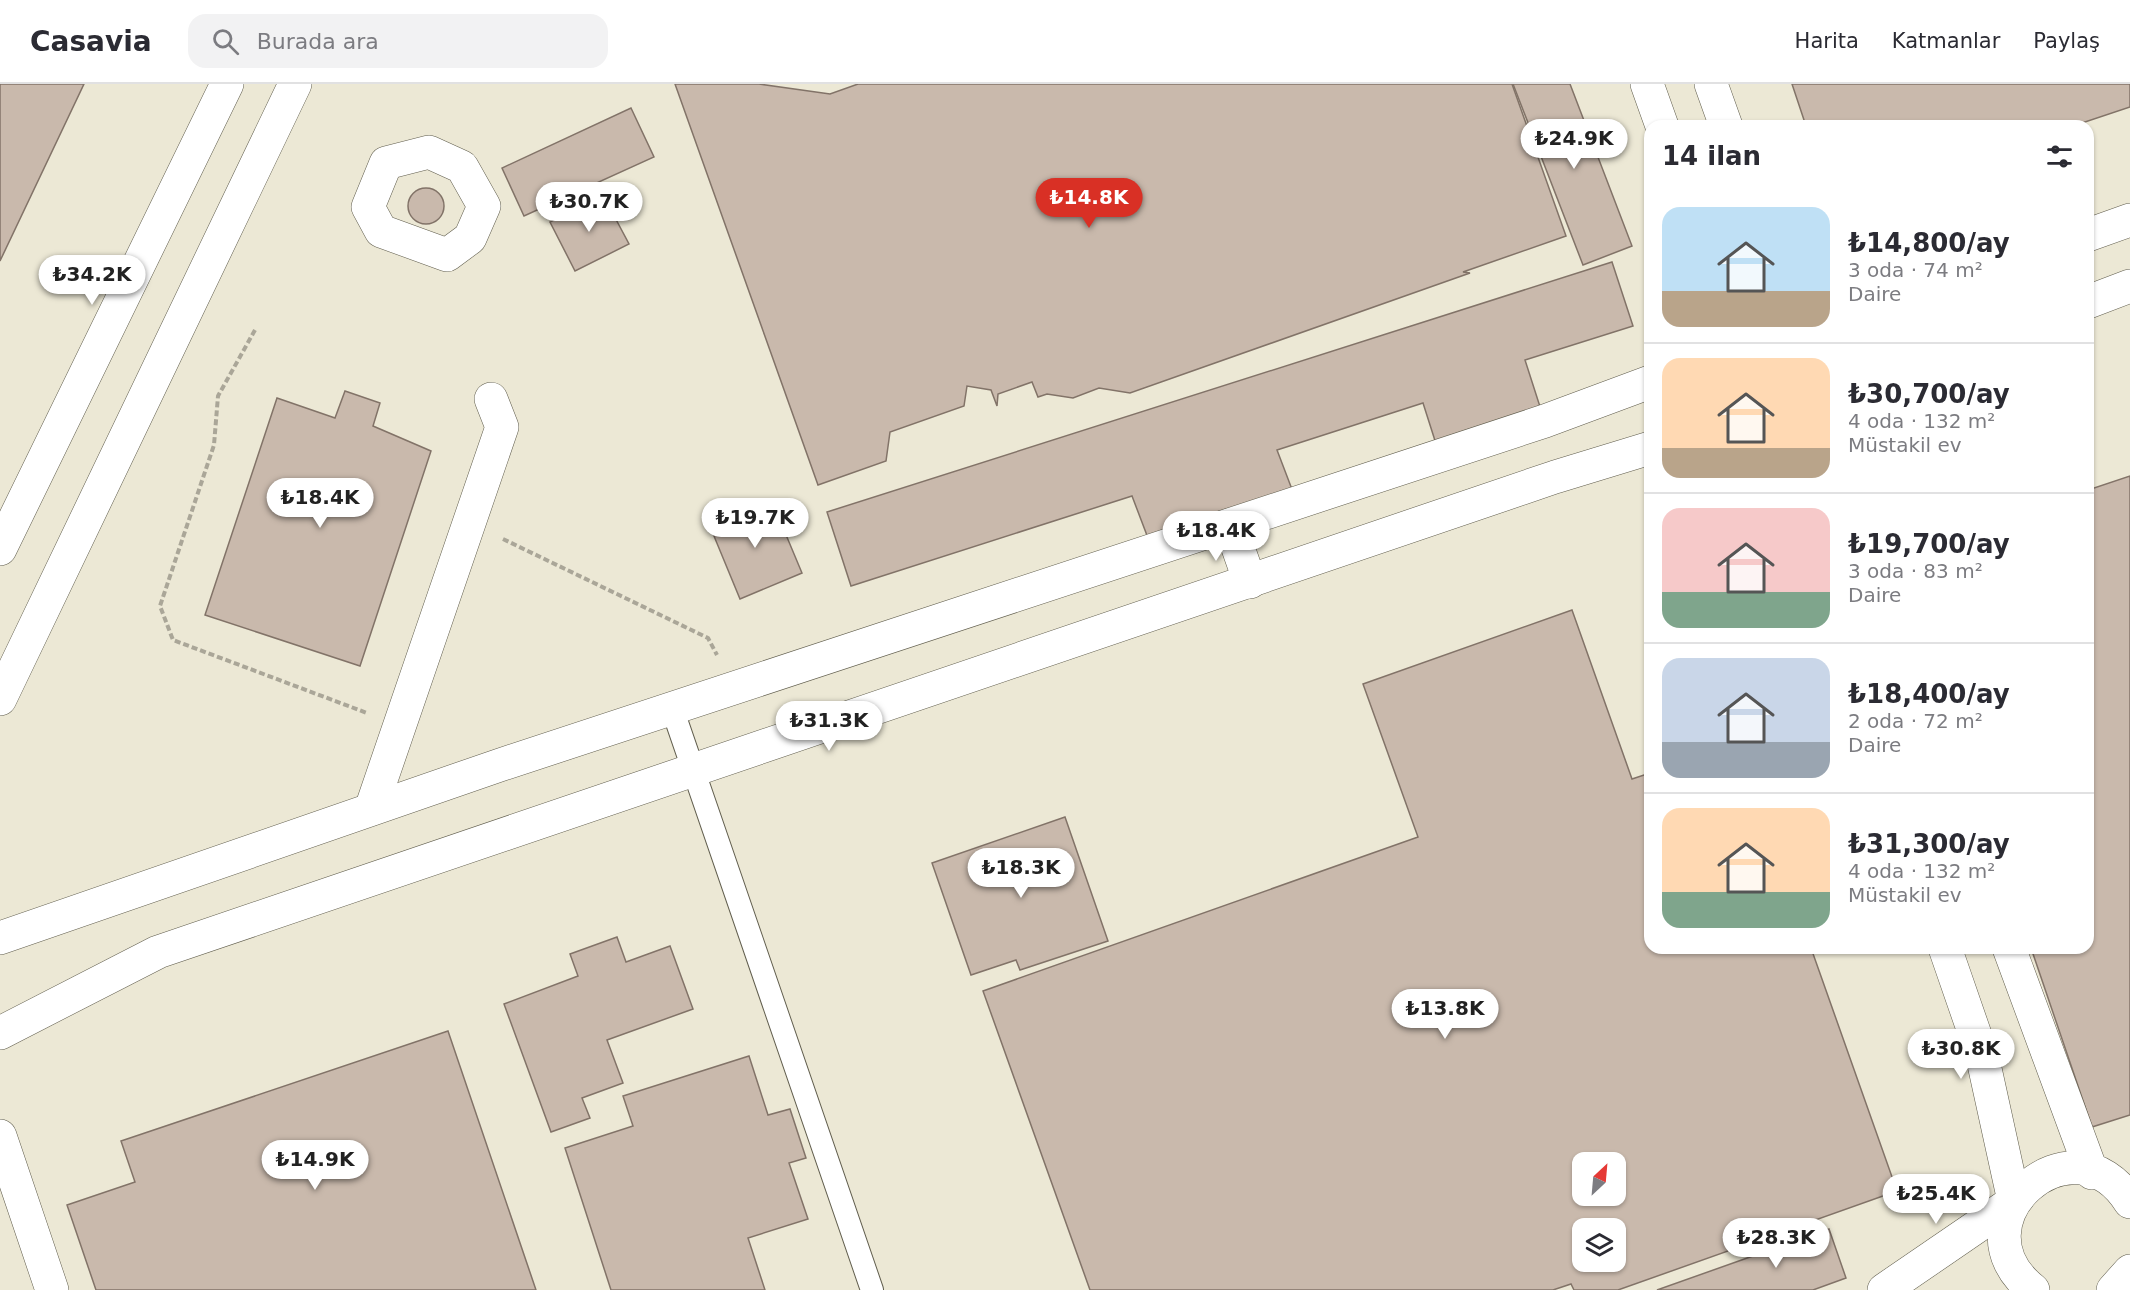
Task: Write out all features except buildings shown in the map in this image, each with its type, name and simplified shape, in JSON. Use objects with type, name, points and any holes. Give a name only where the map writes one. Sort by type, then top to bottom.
[{"type":"street","points":[[0,549],[227,84]]},
{"type":"street","points":[[0,699],[295,84]]},
{"type":"street","points":[[1647,84],[1660,120]]},
{"type":"street","points":[[1711,84],[1724,120]]},
{"type":"street","points":[[2094,233],[2130,220]]},
{"type":"street","points":[[2094,300],[2130,286]]},
{"type":"street","points":[[0,938],[371,809],[1545,421],[1644,384]]},
{"type":"street","points":[[371,809],[502,427],[491,399]]},
{"type":"street","points":[[0,1033],[158,952],[1555,477],[1644,450]]},
{"type":"street","points":[[1230,525],[1250,582]]},
{"type":"street","points":[[1947,954],[1982,1055],[2014,1201],[2005,1234],[2008,1257],[2021,1280],[2034,1290]]},
{"type":"street","points":[[2012,954],[2116,1184]]},
{"type":"street","points":[[0,1136],[52,1290]]},
{"type":"street","points":[[1884,1290],[2014,1201],[2041,1175],[2059,1169],[2083,1169],[2116,1184]]},
{"type":"lane","points":[[672,708],[872,1290]]},
{"type":"path","points":[[255,330],[218,396],[214,445],[160,606],[173,640],[400,725]]},
{"type":"path","points":[[470,523],[708,638],[734,688]]}]
